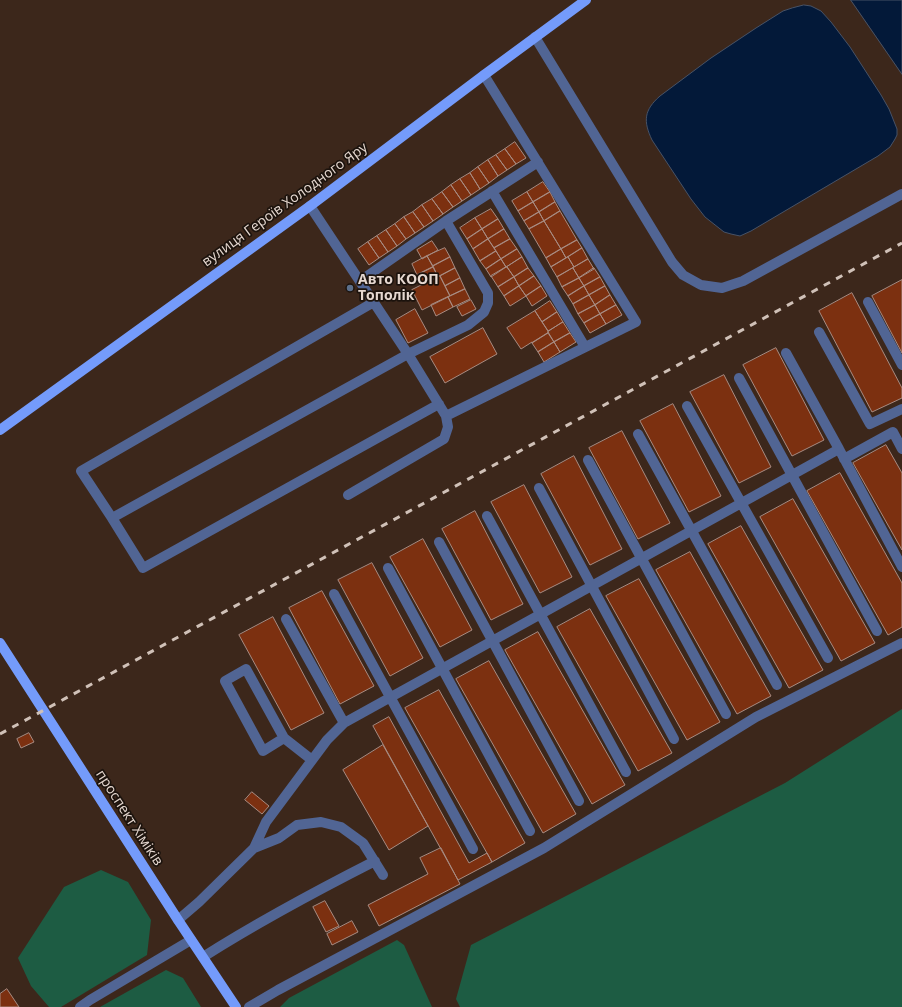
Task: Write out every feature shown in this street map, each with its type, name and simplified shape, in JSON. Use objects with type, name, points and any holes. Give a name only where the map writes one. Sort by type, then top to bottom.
[{"type":"main road","name":"вулиця Героїв Холодного Яру","points":[[0,430],[310,206],[586,0]]},
{"type":"main road","name":"проспект Хіміків","points":[[0,643],[178,920],[236,1007]]},
{"type":"lane","points":[[535,37],[672,262],[683,276],[702,285],[722,288],[743,282],[902,194]]},
{"type":"lane","points":[[446,416],[636,322],[484,75]]},
{"type":"lane","points":[[360,280],[446,221],[538,162]]},
{"type":"lane","points":[[492,191],[585,347]]},
{"type":"lane","points":[[310,206],[408,354],[446,416],[448,427],[444,439],[348,495]]},
{"type":"lane","points":[[112,518],[408,354],[468,325],[484,312],[488,303],[488,293],[446,221]]},
{"type":"lane","points":[[374,302],[81,471],[143,568],[439,404]]},
{"type":"lane","points":[[868,302],[902,365]]},
{"type":"lane","points":[[819,332],[870,424],[902,409]]},
{"type":"lane","points":[[786,353],[902,567]]},
{"type":"lane","points":[[738,378],[877,631]]},
{"type":"lane","points":[[687,406],[828,658]]},
{"type":"lane","points":[[844,459],[893,432],[902,450]]},
{"type":"lane","points":[[638,434],[777,685]]},
{"type":"lane","points":[[178,920],[199,902],[254,848],[266,822],[312,760],[344,723],[839,450]]},
{"type":"lane","points":[[588,460],[726,714]]},
{"type":"lane","points":[[539,488],[674,739]]},
{"type":"lane","points":[[487,516],[626,772]]},
{"type":"lane","points":[[439,542],[579,801]]},
{"type":"lane","points":[[388,568],[530,831]]},
{"type":"lane","points":[[334,594],[473,849]]},
{"type":"lane","points":[[286,619],[344,723]]},
{"type":"lane","points":[[249,1007],[285,986],[544,848],[756,717],[902,643]]},
{"type":"lane","points":[[284,738],[263,751],[225,681],[246,670],[284,738],[312,760]]},
{"type":"lane","points":[[254,848],[279,838],[297,825],[321,822],[341,827],[363,843],[383,875]]},
{"type":"lane","points":[[203,957],[238,935],[316,891],[375,861]]},
{"type":"lane","points":[[80,1007],[191,940]]},
{"type":"green space","points":[[902,709],[902,1007],[460,1007],[456,999],[471,945],[785,783]]},
{"type":"green space","points":[[101,870],[128,882],[151,920],[147,955],[61,1007],[49,1007],[31,986],[18,958],[64,887]]},
{"type":"green space","points":[[397,940],[404,945],[432,1007],[280,1007],[289,998]]},
{"type":"green space","points":[[166,970],[183,978],[201,1007],[100,1007]]},
{"type":"water","points":[[851,0],[902,0],[902,74]]},
{"type":"water","points":[[804,5],[811,6],[821,11],[850,47],[889,109],[897,129],[897,135],[890,147],[878,156],[751,231],[740,236],[724,232],[705,217],[691,199],[652,140],[646,121],[648,111],[660,96],[711,58],[783,11]]},
{"type":"building","points":[[515,142],[526,158],[516,164],[505,149]]},
{"type":"building","points":[[505,149],[516,164],[507,170],[496,155]]},
{"type":"building","points":[[496,155],[507,170],[498,176],[488,160]]},
{"type":"building","points":[[488,160],[498,176],[489,183],[478,167]]},
{"type":"building","points":[[478,167],[489,183],[480,189],[470,173]]},
{"type":"building","points":[[470,173],[480,189],[471,195],[460,179]]},
{"type":"building","points":[[460,179],[471,195],[462,201],[451,185]]},
{"type":"building","points":[[543,182],[550,192],[533,202],[527,192]]},
{"type":"building","points":[[451,185],[462,201],[453,207],[442,192]]},
{"type":"building","points":[[442,192],[453,207],[443,214],[432,199]]},
{"type":"building","points":[[527,192],[533,202],[518,211],[512,201]]},
{"type":"building","points":[[550,192],[555,202],[539,212],[533,202]]},
{"type":"building","points":[[432,199],[443,214],[433,221],[422,205]]},
{"type":"building","points":[[533,202],[539,212],[524,221],[518,211]]},
{"type":"building","points":[[555,202],[560,211],[544,221],[539,212]]},
{"type":"building","points":[[422,205],[433,221],[424,227],[413,212]]},
{"type":"building","points":[[491,209],[498,219],[482,229],[475,218]]},
{"type":"building","points":[[560,211],[577,240],[561,249],[544,221]]},
{"type":"building","points":[[413,212],[424,227],[415,233],[404,217]]},
{"type":"building","points":[[539,212],[544,221],[529,229],[524,221]]},
{"type":"building","points":[[404,217],[415,233],[406,239],[395,224]]},
{"type":"building","points":[[475,218],[482,229],[467,239],[460,228]]},
{"type":"building","points":[[498,219],[504,229],[488,239],[482,229]]},
{"type":"building","points":[[544,221],[561,249],[546,258],[529,229]]},
{"type":"building","points":[[395,224],[406,239],[397,246],[386,230]]},
{"type":"building","points":[[482,229],[488,239],[473,249],[467,239]]},
{"type":"building","points":[[504,229],[510,239],[494,248],[488,239]]},
{"type":"building","points":[[386,230],[397,246],[388,252],[377,236]]},
{"type":"building","points":[[377,236],[388,252],[379,258],[368,242]]},
{"type":"building","points":[[488,239],[496,251],[480,261],[473,249]]},
{"type":"building","points":[[510,239],[517,249],[501,259],[494,248]]},
{"type":"building","points":[[577,240],[582,248],[566,258],[561,249]]},
{"type":"building","points":[[432,241],[438,250],[422,259],[417,250]]},
{"type":"building","points":[[368,242],[379,258],[369,265],[358,249]]},
{"type":"building","points":[[445,248],[450,257],[433,266],[427,256]]},
{"type":"building","points":[[582,248],[588,259],[574,267],[568,257]]},
{"type":"building","points":[[517,249],[522,257],[506,267],[501,259]]},
{"type":"building","points":[[561,249],[566,258],[551,267],[546,258]]},
{"type":"building","points":[[496,251],[501,259],[486,269],[480,261]]},
{"type":"building","points":[[427,256],[433,267],[417,275],[412,264]]},
{"type":"building","points":[[450,257],[455,268],[438,277],[433,266]]},
{"type":"building","points":[[522,257],[528,268],[514,277],[507,267]]},
{"type":"building","points":[[568,257],[574,267],[557,277],[551,267]]},
{"type":"building","points":[[501,259],[506,267],[491,277],[486,269]]},
{"type":"building","points":[[588,259],[594,269],[579,278],[573,268]]},
{"type":"building","points":[[433,267],[438,277],[422,285],[417,275]]},
{"type":"building","points":[[506,267],[514,277],[498,287],[491,276]]},
{"type":"building","points":[[455,268],[460,278],[445,286],[440,276]]},
{"type":"building","points":[[528,268],[534,276],[519,286],[514,277]]},
{"type":"building","points":[[573,268],[579,278],[562,287],[557,277]]},
{"type":"building","points":[[594,268],[600,277],[584,286],[579,278]]},
{"type":"building","points":[[440,276],[450,296],[422,310],[412,290]]},
{"type":"building","points":[[534,276],[541,286],[526,296],[519,286]]},
{"type":"building","points":[[514,277],[519,286],[504,296],[498,287]]},
{"type":"building","points":[[600,277],[605,286],[589,295],[584,286]]},
{"type":"building","points":[[460,278],[465,289],[450,296],[445,286]]},
{"type":"building","points":[[579,278],[584,286],[568,296],[562,287]]},
{"type":"building","points":[[902,280],[902,353],[872,296]]},
{"type":"building","points":[[519,286],[526,296],[510,306],[504,296]]},
{"type":"building","points":[[541,286],[547,296],[532,306],[526,296]]},
{"type":"building","points":[[584,286],[589,295],[573,304],[568,296]]},
{"type":"building","points":[[605,286],[610,295],[595,305],[589,295]]},
{"type":"building","points":[[465,289],[470,299],[453,307],[448,297]]},
{"type":"building","points":[[852,293],[902,388],[902,398],[872,412],[819,311]]},
{"type":"building","points":[[589,295],[595,305],[578,314],[573,304]]},
{"type":"building","points":[[610,295],[616,305],[600,314],[595,305]]},
{"type":"building","points":[[448,297],[453,307],[436,316],[431,305]]},
{"type":"building","points":[[471,300],[476,309],[462,316],[457,307]]},
{"type":"building","points":[[550,301],[557,312],[542,322],[535,311]]},
{"type":"building","points":[[595,305],[600,314],[584,323],[578,314]]},
{"type":"building","points":[[616,305],[622,315],[606,324],[600,314]]},
{"type":"building","points":[[415,309],[428,333],[408,343],[396,320]]},
{"type":"building","points":[[535,311],[548,333],[521,349],[507,328]]},
{"type":"building","points":[[557,312],[563,322],[548,331],[542,322]]},
{"type":"building","points":[[600,314],[606,324],[590,333],[584,323]]},
{"type":"building","points":[[563,322],[570,333],[554,342],[548,332]]},
{"type":"building","points":[[483,328],[497,354],[445,383],[430,357]]},
{"type":"building","points":[[548,333],[554,342],[538,352],[532,343]]},
{"type":"building","points":[[570,333],[576,342],[560,352],[554,342]]},
{"type":"building","points":[[554,342],[560,352],[544,362],[538,352]]},
{"type":"building","points":[[776,348],[824,440],[792,456],[743,365]]},
{"type":"building","points":[[724,375],[771,467],[739,483],[690,392]]},
{"type":"building","points":[[673,404],[721,496],[689,512],[640,421]]},
{"type":"building","points":[[622,431],[670,523],[638,539],[589,448]]},
{"type":"building","points":[[886,445],[902,473],[902,550],[853,463]]},
{"type":"building","points":[[574,456],[622,549],[590,565],[541,474]]},
{"type":"building","points":[[840,473],[902,583],[902,627],[888,635],[807,491]]},
{"type":"building","points":[[524,485],[572,577],[540,593],[491,502]]},
{"type":"building","points":[[793,499],[875,643],[841,661],[760,517]]},
{"type":"building","points":[[475,511],[523,604],[491,620],[442,529]]},
{"type":"building","points":[[741,526],[823,670],[789,688],[708,544]]},
{"type":"building","points":[[423,539],[472,630],[440,647],[390,557]]},
{"type":"building","points":[[690,552],[771,696],[737,714],[656,570]]},
{"type":"building","points":[[372,563],[423,658],[390,676],[338,580]]},
{"type":"building","points":[[639,579],[720,722],[687,740],[606,596]]},
{"type":"building","points":[[322,591],[374,686],[340,704],[289,608]]},
{"type":"building","points":[[590,609],[672,753],[638,771],[557,627]]},
{"type":"building","points":[[273,617],[324,713],[291,730],[239,635]]},
{"type":"building","points":[[538,632],[625,785],[592,804],[505,650]]},
{"type":"building","points":[[489,661],[576,814],[543,833],[456,679]]},
{"type":"building","points":[[439,690],[525,843],[492,862],[405,708]]},
{"type":"building","points":[[389,717],[469,863],[487,853],[492,862],[458,880],[373,726]]},
{"type":"building","points":[[29,733],[34,742],[21,748],[17,739]]},
{"type":"building","points":[[383,745],[428,826],[389,850],[343,770]]},
{"type":"building","points":[[252,792],[269,806],[262,814],[245,800]]},
{"type":"building","points":[[441,848],[460,884],[379,926],[368,905],[428,874],[420,858]]},
{"type":"building","points":[[325,901],[339,926],[326,932],[313,907]]},
{"type":"building","points":[[352,921],[358,932],[332,945],[327,934]]},
{"type":"building","points":[[7,989],[19,1007],[0,1007],[0,994]]},
{"type":"railway","points":[[0,734],[902,243]]},
{"type":"place","name":"Авто КООП Тополік","points":[[350,288]]}]
